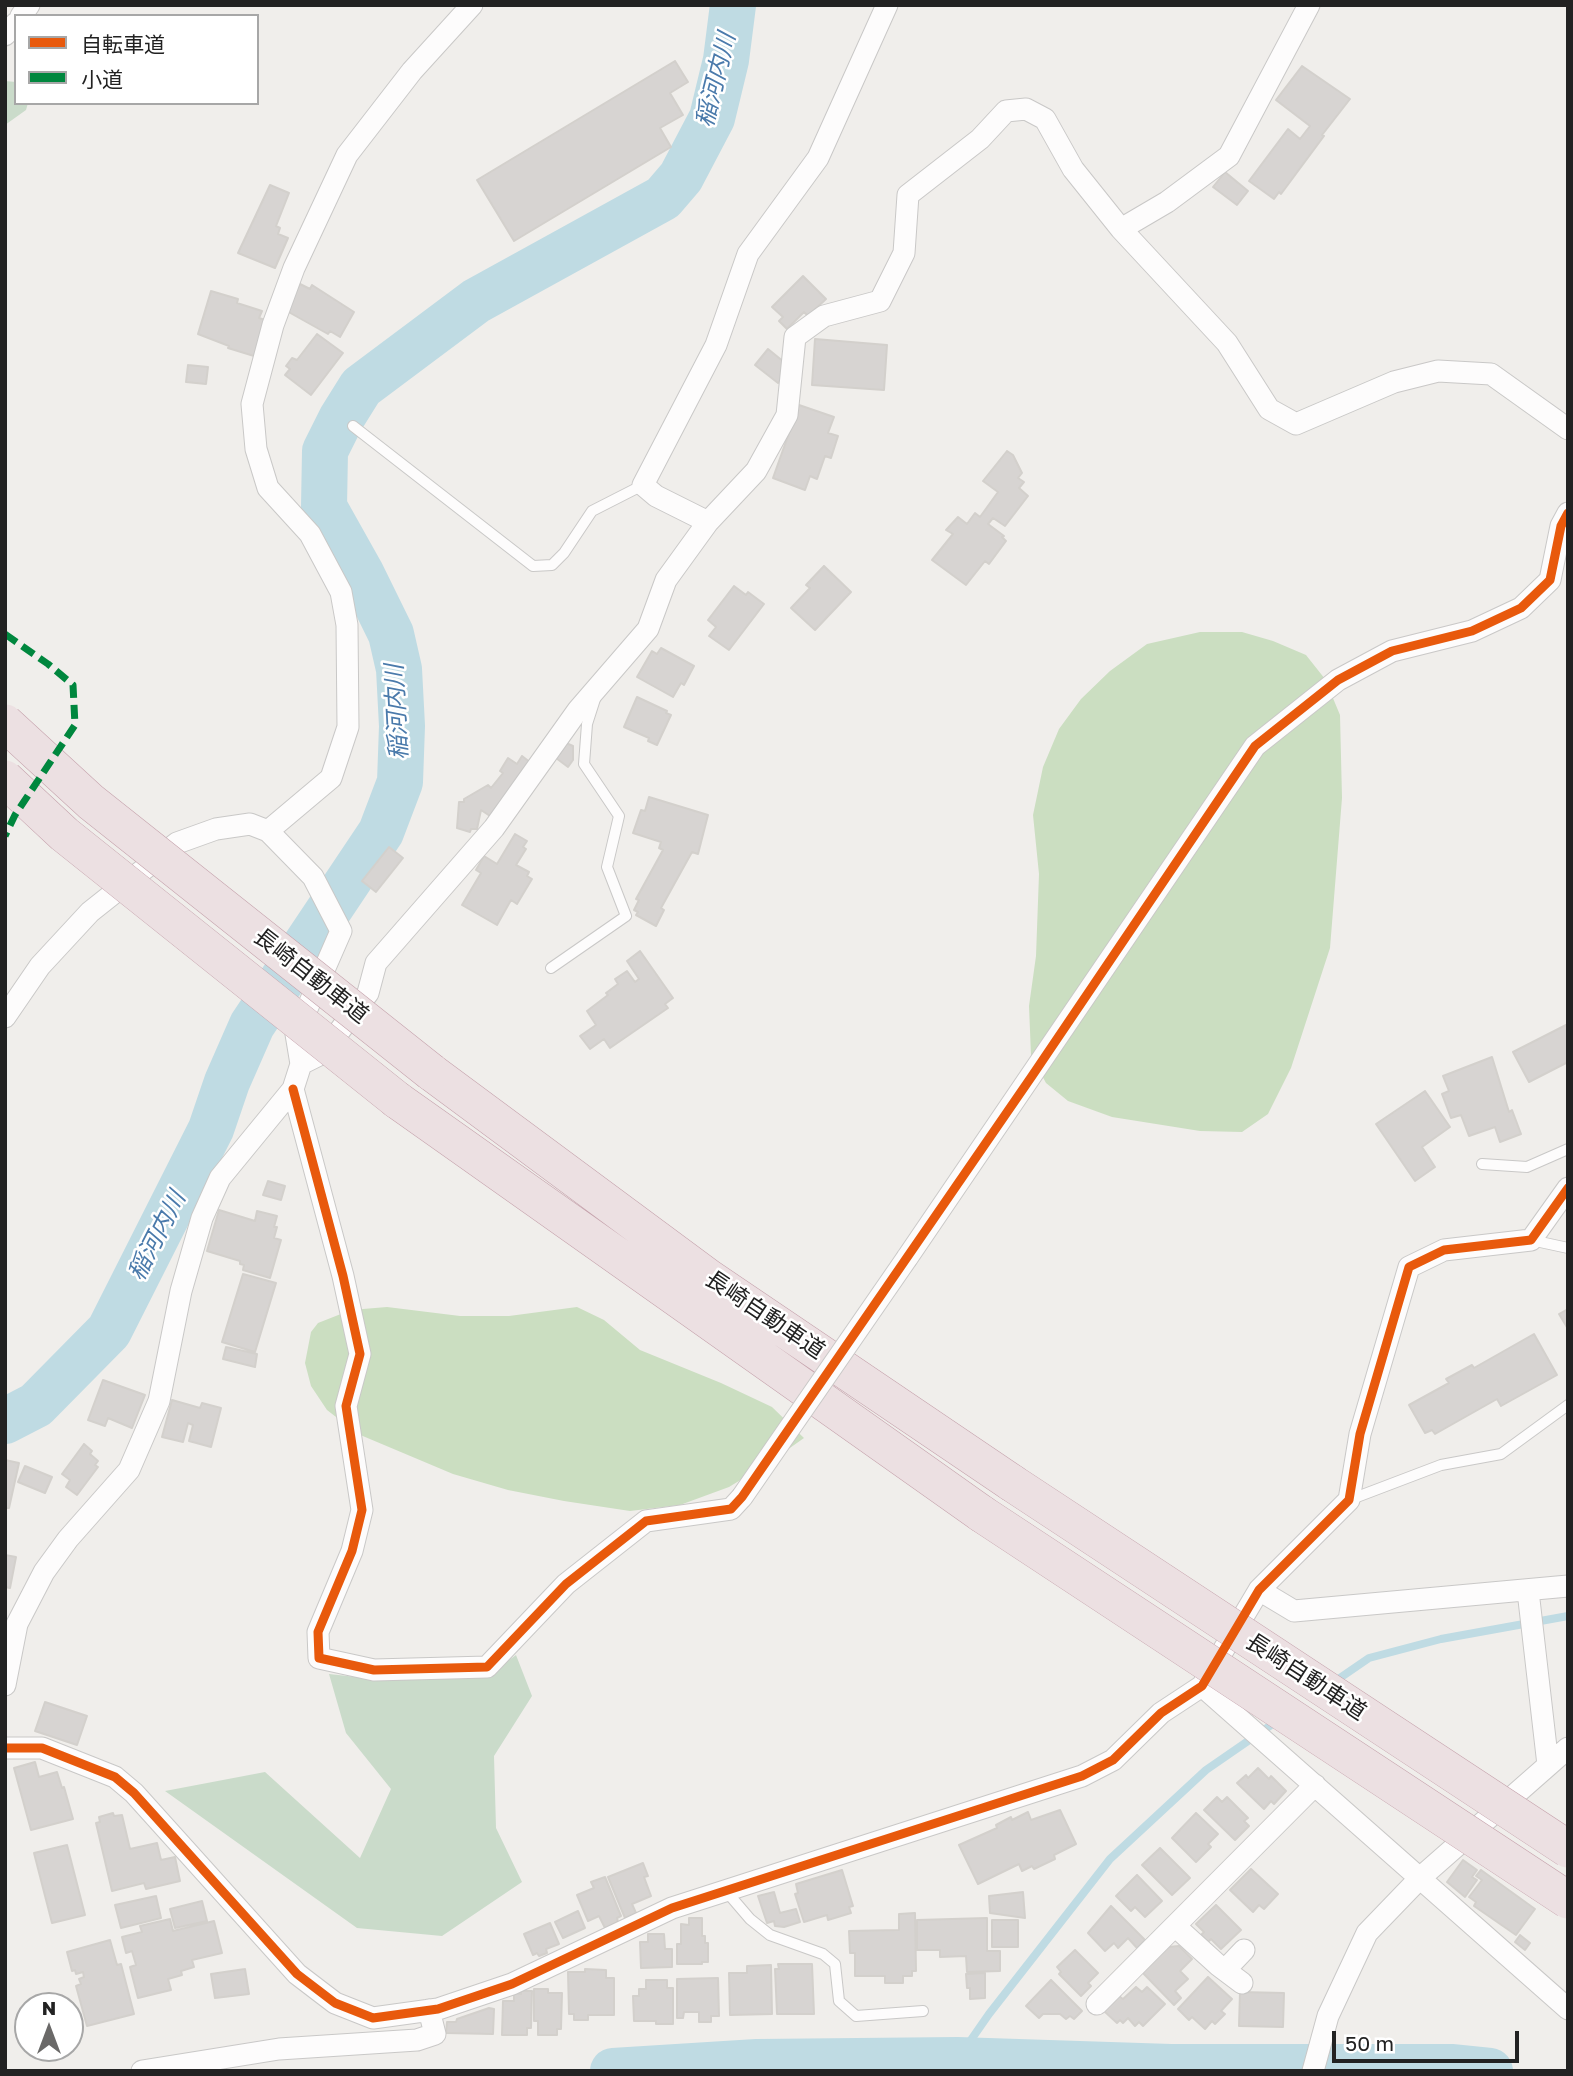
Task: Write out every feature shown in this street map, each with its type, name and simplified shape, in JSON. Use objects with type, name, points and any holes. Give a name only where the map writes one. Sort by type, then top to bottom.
[{"type":"highway","name":"長崎自動車道","points":[[5,723],[91,803],[431,1072],[709,1278],[1012,1483],[1568,1849]]},
{"type":"highway","name":"長崎自動車道","points":[[5,779],[64,834],[397,1100],[982,1514],[1568,1900]]},
{"type":"street","points":[[268,831],[331,778],[348,727],[347,625],[341,592],[310,534],[268,488],[256,449],[252,404],[273,325],[294,268],[347,155],[412,71],[472,5]]},
{"type":"street","points":[[708,522],[656,496],[643,485],[716,345],[748,254],[818,158],[887,5]]},
{"type":"street","points":[[1121,229],[1167,202],[1229,156],[1309,5]]},
{"type":"street","points":[[301,1064],[323,1053],[368,993],[376,963],[494,828],[578,710],[648,629],[666,580],[708,522],[756,471],[787,415],[795,337],[824,316],[880,301],[904,253],[908,195],[981,139],[1006,111],[1026,109],[1045,118],[1073,169],[1121,229],[1227,343],[1269,410],[1296,424],[1394,382],[1438,371],[1491,374],[1568,429]]},
{"type":"street","points":[[293,1089],[343,1276],[360,1354],[346,1406],[362,1510],[352,1551],[318,1632],[319,1658],[374,1670],[487,1667],[566,1584],[646,1521],[731,1509],[742,1497],[1255,746],[1338,680],[1392,651],[1472,631],[1521,608],[1550,580],[1561,526],[1568,513]]},
{"type":"street","points":[[5,1017],[40,966],[90,912],[177,843],[216,830],[250,824],[268,831],[313,877],[341,931],[296,1034],[301,1064],[293,1089],[220,1178],[202,1218],[181,1291],[159,1401],[129,1470],[68,1539],[15,1607],[17,1624],[5,1685]]},
{"type":"street","points":[[6,1745],[42,1748],[115,1777],[134,1793],[297,1974],[335,2003],[373,2018],[429,2010],[512,1984],[672,1908],[1082,1776],[1113,1759],[1161,1713],[1202,1686],[1259,1590],[1349,1500],[1360,1434],[1409,1267],[1444,1250],[1531,1240],[1568,1188]]},
{"type":"street","points":[[1259,1590],[1294,1611],[1529,1598],[1568,1586]]},
{"type":"street","points":[[1529,1598],[1548,1765]]},
{"type":"street","points":[[1202,1686],[1566,2004]]},
{"type":"street","points":[[1313,2071],[1328,2016],[1367,1933],[1420,1878],[1568,1748]]},
{"type":"street","points":[[1097,2004],[1315,1785]]},
{"type":"street","points":[[1175,1926],[1242,1983]]},
{"type":"street","points":[[1224,1970],[1244,1950]]},
{"type":"street","points":[[142,2071],[279,2049],[417,2040],[435,2034],[429,2010]]},
{"type":"lane","points":[[353,426],[533,566],[552,565],[564,554],[592,511],[643,485]]},
{"type":"lane","points":[[551,968],[626,916],[607,867],[620,816],[584,764],[587,724],[601,684]]},
{"type":"lane","points":[[1482,1164],[1527,1167],[1568,1149]]},
{"type":"lane","points":[[1531,1240],[1568,1248]]},
{"type":"lane","points":[[1349,1500],[1441,1465],[1502,1454],[1568,1405]]},
{"type":"lane","points":[[726,1891],[750,1919],[770,1936],[823,1954],[835,1964],[839,2001],[856,2016],[923,2011]]},
{"type":"green space","points":[[5,81],[14,82],[14,105],[27,105],[26,110],[5,125]]},
{"type":"green space","points":[[1200,632],[1242,632],[1306,655],[1325,679],[1340,715],[1342,798],[1330,948],[1291,1068],[1268,1114],[1242,1132],[1200,1131],[1112,1117],[1068,1101],[1046,1083],[1031,1055],[1029,1006],[1036,956],[1039,874],[1033,815],[1043,767],[1059,729],[1081,699],[1110,671],[1147,644]]},
{"type":"green space","points":[[387,1307],[460,1316],[509,1316],[577,1307],[604,1320],[640,1350],[772,1407],[804,1438],[729,1487],[680,1505],[630,1511],[508,1490],[453,1474],[358,1434],[327,1410],[311,1386],[305,1363],[311,1332],[318,1323],[351,1310]]},
{"type":"green space","points":[[516,1655],[532,1696],[494,1756],[496,1828],[522,1882],[442,1936],[357,1928],[165,1791],[265,1772],[360,1858],[391,1789],[346,1733],[329,1674],[375,1679],[494,1671]]},
{"type":"building","points":[[675,61],[688,82],[670,93],[683,115],[660,128],[671,147],[514,241],[477,180]]},
{"type":"building","points":[[1302,66],[1350,99],[1281,194],[1279,192],[1274,199],[1249,181],[1288,129],[1300,139],[1310,126],[1276,100]]},
{"type":"building","points":[[1225,172],[1248,191],[1237,205],[1213,187]]},
{"type":"building","points":[[270,185],[289,193],[276,226],[280,228],[278,234],[288,238],[275,268],[238,253]]},
{"type":"building","points":[[803,276],[826,299],[808,316],[804,312],[787,329],[779,321],[783,317],[772,307]]},
{"type":"building","points":[[300,284],[310,289],[312,285],[354,312],[340,337],[330,331],[328,334],[285,310]]},
{"type":"building","points":[[211,291],[238,299],[237,303],[262,311],[259,318],[265,320],[254,356],[198,334]]},
{"type":"building","points":[[317,334],[343,353],[311,395],[285,375],[290,369],[286,366],[292,358],[297,360]]},
{"type":"building","points":[[815,339],[887,345],[884,390],[812,385]]},
{"type":"building","points":[[768,349],[784,362],[783,378],[778,383],[755,365]]},
{"type":"building","points":[[188,365],[208,367],[206,384],[186,382]]},
{"type":"building","points":[[799,405],[834,417],[828,433],[838,436],[831,458],[825,456],[817,479],[810,476],[805,490],[773,478]]},
{"type":"building","points":[[1007,451],[1013,455],[1022,473],[1018,478],[1024,482],[1019,488],[1028,496],[1005,526],[993,518],[988,524],[1004,536],[1002,537],[1006,541],[989,564],[985,561],[966,585],[932,560],[953,534],[946,530],[958,517],[967,524],[975,513],[980,517],[998,492],[983,481]]},
{"type":"building","points":[[824,566],[851,592],[815,630],[791,608],[810,588],[806,585]]},
{"type":"building","points":[[734,586],[764,604],[729,650],[709,636],[716,627],[708,620]]},
{"type":"building","points":[[661,648],[694,666],[684,685],[681,683],[673,697],[637,677],[652,651],[657,654]]},
{"type":"building","points":[[637,697],[671,715],[657,745],[648,741],[649,738],[624,727]]},
{"type":"building","points":[[566,743],[573,746],[573,760],[568,767],[556,758]]},
{"type":"building","points":[[522,756],[531,763],[490,816],[481,810],[477,829],[471,829],[470,832],[457,828],[459,802],[464,802],[464,799],[488,785],[491,788],[503,773],[500,771],[508,758],[517,764]]},
{"type":"building","points":[[649,797],[708,815],[698,854],[692,852],[661,908],[664,910],[656,926],[636,915],[638,912],[634,910],[639,900],[636,899],[663,850],[659,848],[661,842],[633,833]]},
{"type":"building","points":[[515,834],[527,841],[523,847],[526,849],[516,865],[529,872],[527,876],[532,879],[517,904],[511,900],[497,925],[462,905],[481,873],[476,870],[484,856],[497,864]]},
{"type":"building","points":[[389,847],[403,858],[376,892],[362,881]]},
{"type":"building","points":[[640,951],[673,998],[665,1004],[668,1008],[610,1048],[604,1039],[590,1049],[580,1036],[596,1025],[587,1011],[608,995],[606,993],[618,984],[615,979],[627,971],[635,982],[639,979],[627,961]]},
{"type":"building","points":[[1568,1024],[1568,1062],[1529,1082],[1513,1052]]},
{"type":"building","points":[[1492,1057],[1509,1112],[1512,1110],[1521,1134],[1500,1142],[1495,1127],[1469,1136],[1461,1115],[1451,1118],[1442,1094],[1449,1091],[1443,1076]]},
{"type":"building","points":[[1425,1091],[1450,1127],[1422,1147],[1435,1167],[1415,1181],[1376,1124]]},
{"type":"building","points":[[268,1181],[285,1186],[281,1200],[263,1195]]},
{"type":"building","points":[[219,1210],[255,1221],[257,1211],[277,1216],[274,1238],[281,1240],[270,1278],[243,1270],[244,1265],[240,1264],[240,1261],[207,1251]]},
{"type":"building","points":[[243,1274],[276,1283],[255,1352],[222,1342]]},
{"type":"building","points":[[1568,1309],[1568,1329],[1559,1314]]},
{"type":"building","points":[[1534,1334],[1557,1375],[1501,1406],[1497,1399],[1435,1434],[1432,1430],[1425,1433],[1409,1405],[1449,1383],[1446,1379],[1472,1365],[1474,1368]]},
{"type":"building","points":[[226,1347],[257,1354],[255,1367],[223,1359]]},
{"type":"building","points":[[103,1380],[145,1395],[132,1428],[108,1418],[105,1426],[88,1420]]},
{"type":"building","points":[[172,1400],[200,1408],[202,1403],[221,1408],[211,1447],[189,1441],[193,1425],[188,1423],[183,1442],[162,1437]]},
{"type":"building","points":[[84,1444],[92,1451],[90,1454],[98,1461],[95,1465],[98,1467],[77,1495],[66,1487],[70,1480],[62,1474]]},
{"type":"building","points":[[5,1460],[19,1463],[9,1508],[5,1508]]},
{"type":"building","points":[[25,1466],[52,1477],[45,1493],[18,1482]]},
{"type":"building","points":[[5,1555],[16,1557],[10,1588],[5,1587]]},
{"type":"building","points":[[45,1702],[87,1716],[77,1745],[35,1731]]},
{"type":"building","points":[[35,1762],[39,1777],[57,1772],[73,1819],[31,1830],[14,1768]]},
{"type":"building","points":[[1258,1768],[1286,1791],[1274,1804],[1271,1801],[1264,1809],[1237,1783],[1246,1775],[1248,1778]]},
{"type":"building","points":[[1217,1797],[1222,1802],[1227,1797],[1248,1818],[1244,1821],[1249,1826],[1235,1840],[1204,1810]]},
{"type":"building","points":[[1060,1810],[1076,1844],[1054,1855],[1055,1859],[1034,1869],[1032,1866],[1022,1871],[1019,1864],[978,1884],[959,1845],[997,1828],[996,1825],[1011,1817],[1012,1820],[1028,1812],[1031,1820]]},
{"type":"building","points":[[113,1813],[114,1816],[122,1815],[130,1849],[157,1843],[161,1860],[175,1857],[180,1881],[146,1889],[144,1883],[112,1891],[96,1823],[100,1822],[99,1817]]},
{"type":"building","points":[[1196,1813],[1218,1834],[1208,1844],[1211,1847],[1196,1862],[1172,1838]]},
{"type":"building","points":[[67,1845],[85,1915],[52,1923],[34,1853]]},
{"type":"building","points":[[1160,1848],[1190,1878],[1172,1895],[1142,1865]]},
{"type":"building","points":[[1463,1860],[1477,1870],[1472,1877],[1477,1880],[1465,1897],[1447,1882]]},
{"type":"building","points":[[643,1863],[648,1876],[644,1877],[651,1896],[632,1904],[636,1913],[625,1918],[608,1877]]},
{"type":"building","points":[[1251,1869],[1278,1894],[1264,1909],[1259,1905],[1253,1912],[1230,1890]]},
{"type":"building","points":[[842,1870],[853,1906],[849,1907],[851,1913],[828,1920],[827,1915],[804,1922],[795,1894],[798,1893],[796,1884]]},
{"type":"building","points":[[1481,1870],[1535,1909],[1516,1935],[1474,1906],[1476,1902],[1469,1897],[1482,1880],[1476,1876]]},
{"type":"building","points":[[1137,1875],[1162,1901],[1145,1917],[1135,1907],[1131,1911],[1116,1896]]},
{"type":"building","points":[[605,1877],[621,1916],[617,1918],[618,1922],[605,1928],[599,1916],[588,1921],[577,1895],[594,1888],[591,1882]]},
{"type":"building","points":[[774,1892],[780,1913],[796,1909],[800,1922],[784,1927],[775,1926],[774,1921],[767,1923],[758,1896]]},
{"type":"building","points":[[1023,1892],[1025,1918],[990,1913],[989,1896]]},
{"type":"building","points":[[156,1896],[161,1918],[121,1928],[115,1905]]},
{"type":"building","points":[[202,1901],[207,1921],[175,1928],[170,1909]]},
{"type":"building","points":[[1216,1905],[1241,1930],[1221,1949],[1211,1939],[1208,1942],[1201,1935],[1204,1932],[1196,1924]]},
{"type":"building","points":[[1111,1906],[1145,1940],[1137,1948],[1128,1938],[1118,1948],[1114,1943],[1105,1951],[1088,1933]]},
{"type":"building","points":[[578,1911],[585,1928],[563,1938],[555,1922]]},
{"type":"building","points":[[915,1913],[916,1971],[912,1971],[912,1976],[903,1976],[903,1983],[885,1983],[885,1976],[855,1976],[855,1953],[850,1953],[849,1931],[899,1930],[899,1914]]},
{"type":"building","points":[[689,1918],[702,1918],[702,1936],[705,1936],[705,1943],[708,1943],[708,1962],[677,1964],[681,1924],[689,1925]]},
{"type":"building","points":[[987,1918],[987,1951],[1000,1951],[1000,1971],[967,1972],[966,1956],[940,1957],[940,1950],[917,1950],[917,1920]]},
{"type":"building","points":[[170,1919],[173,1931],[214,1921],[222,1953],[192,1960],[194,1967],[181,1971],[182,1975],[168,1979],[171,1990],[138,1998],[130,1967],[136,1965],[132,1951],[126,1953],[122,1937],[142,1932],[140,1926]]},
{"type":"building","points":[[992,1920],[1018,1920],[1018,1947],[992,1947]]},
{"type":"building","points":[[550,1923],[559,1944],[546,1949],[547,1953],[533,1955],[524,1934]]},
{"type":"building","points":[[648,1934],[664,1934],[665,1949],[672,1949],[672,1967],[641,1968],[640,1942],[648,1942]]},
{"type":"building","points":[[1520,1935],[1530,1943],[1525,1950],[1515,1942]]},
{"type":"building","points":[[110,1940],[117,1965],[121,1964],[134,2014],[87,2026],[84,1992],[78,1992],[76,1986],[81,1984],[79,1979],[84,1977],[83,1972],[76,1974],[75,1970],[72,1971],[67,1952]]},
{"type":"building","points":[[1179,1946],[1192,1959],[1180,1971],[1188,1979],[1175,1991],[1181,1998],[1174,2005],[1142,1972],[1168,1947]]},
{"type":"building","points":[[1075,1950],[1098,1973],[1081,1996],[1059,1974],[1061,1972],[1057,1967]]},
{"type":"building","points":[[778,1964],[812,1964],[814,2014],[777,2014],[775,1969],[779,1969]]},
{"type":"building","points":[[771,1965],[772,2014],[730,2015],[729,1973],[747,1973],[747,1966]]},
{"type":"building","points":[[245,1969],[249,1994],[215,1998],[211,1974]]},
{"type":"building","points":[[585,1969],[606,1970],[606,1978],[614,1978],[614,2015],[588,2015],[588,2020],[574,2020],[574,2014],[569,2014],[568,1972],[585,1972]]},
{"type":"building","points":[[985,1973],[985,1998],[970,1999],[966,1974]]},
{"type":"building","points":[[1208,1977],[1232,1999],[1221,2011],[1225,2014],[1215,2024],[1212,2021],[1205,2029],[1192,2017],[1189,2020],[1178,2009]]},
{"type":"building","points":[[718,1978],[719,2016],[711,2016],[711,2022],[699,2022],[699,2012],[684,2012],[683,2018],[677,2018],[677,1979]]},
{"type":"building","points":[[646,1980],[667,1980],[667,1988],[673,1988],[673,2024],[634,2021],[633,1996],[639,1996],[639,1989],[646,1989]]},
{"type":"building","points":[[1051,1980],[1082,2011],[1074,2019],[1070,2016],[1066,2019],[1060,2014],[1043,2014],[1039,2018],[1026,2006]]},
{"type":"building","points":[[1136,1987],[1142,1992],[1147,1987],[1165,2004],[1143,2026],[1139,2022],[1135,2026],[1128,2018],[1123,2023],[1120,2020],[1117,2023],[1104,2011],[1119,1996],[1123,1999]]},
{"type":"building","points":[[534,1989],[562,1993],[561,2029],[557,2029],[557,2035],[538,2035],[538,2021],[534,2021]]},
{"type":"building","points":[[521,1991],[532,1991],[531,2028],[527,2028],[527,2035],[502,2035],[503,2001],[514,2001],[514,1993],[521,1994]]},
{"type":"building","points":[[1240,1992],[1284,1993],[1283,2027],[1239,2026]]},
{"type":"building","points":[[489,2008],[494,2009],[493,2034],[446,2033],[447,2022],[456,2022],[457,2019]]},
{"type":"waterway","name":"稲河内川","points":[[5,1421],[36,1405],[109,1331],[211,1129],[227,1082],[252,1025],[381,832],[400,782],[402,726],[399,669],[391,634],[324,507],[325,451],[341,419],[361,387],[476,301],[663,198],[681,177],[712,118],[726,60],[733,5]]},
{"type":"waterway","points":[[1334,1682],[1369,1658],[1441,1639],[1568,1616]]},
{"type":"waterway","points":[[957,2060],[989,2014],[1110,1859],[1206,1770],[1277,1721]]},
{"type":"waterway","points":[[613,2071],[757,2062],[957,2060],[1171,2067],[1451,2067],[1490,2071]]},
{"type":"marked path","points":[[5,634],[73,685],[75,725],[15,815],[5,836]]},
{"type":"cycle path","points":[[293,1089],[343,1276],[360,1354],[346,1406],[362,1510],[352,1551],[318,1632],[319,1658],[374,1670],[487,1667],[566,1584],[646,1521],[731,1509],[742,1497],[1032,1076],[1255,746],[1338,680],[1392,651],[1472,631],[1521,608],[1550,580],[1561,526],[1568,513]]},
{"type":"cycle path","points":[[5,1748],[42,1748],[115,1777],[134,1793],[297,1974],[335,2003],[373,2018],[438,2009],[512,1984],[672,1908],[1082,1776],[1113,1760],[1161,1713],[1202,1686],[1259,1590],[1349,1500],[1360,1434],[1409,1267],[1444,1250],[1531,1240],[1568,1188]]}]
